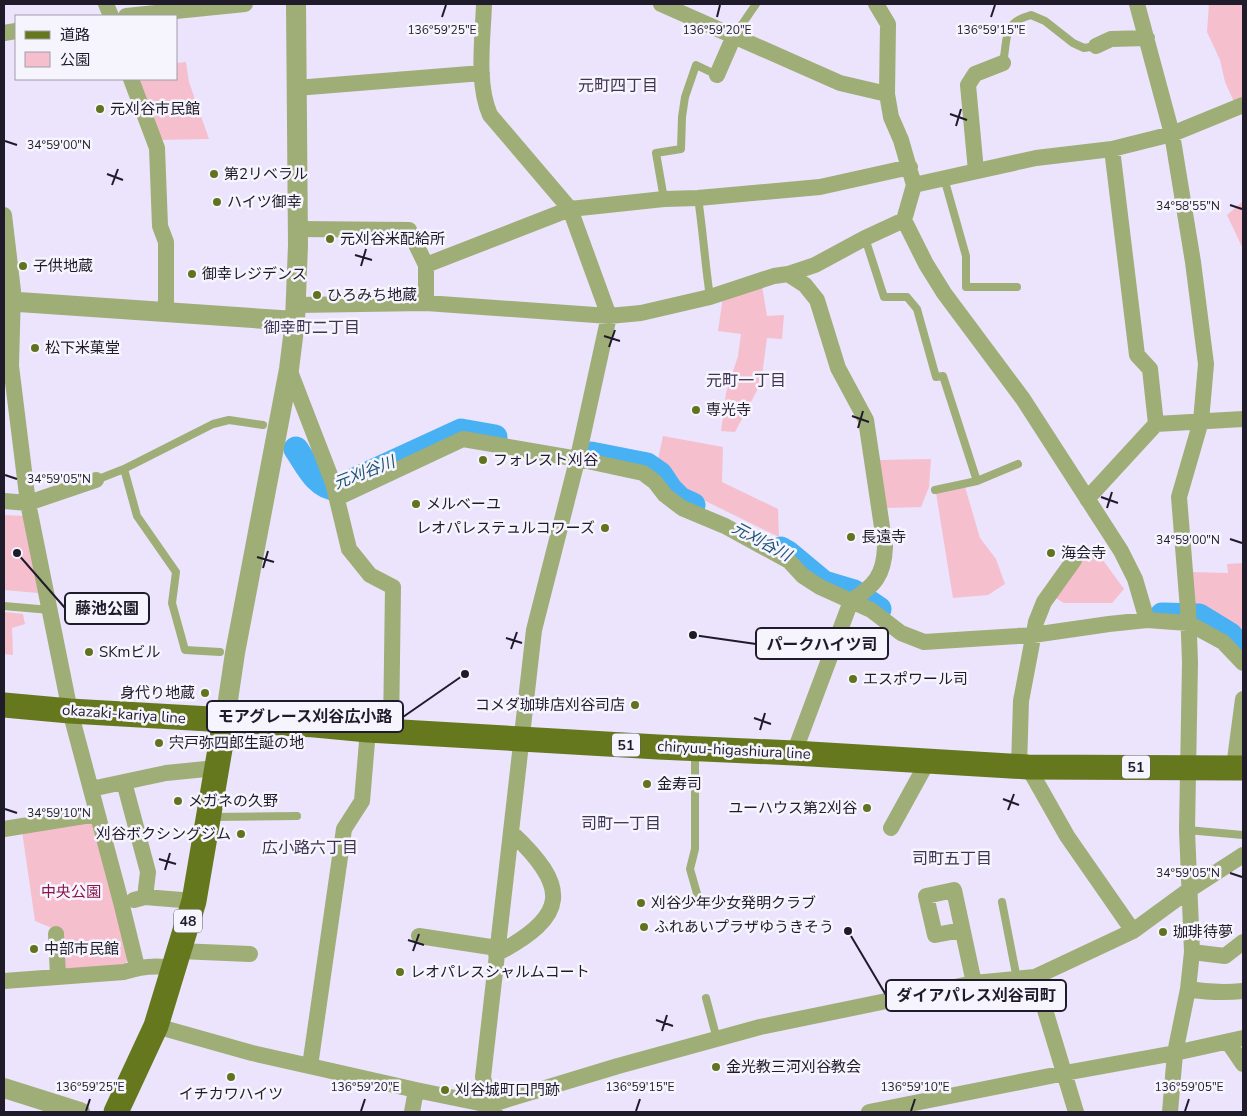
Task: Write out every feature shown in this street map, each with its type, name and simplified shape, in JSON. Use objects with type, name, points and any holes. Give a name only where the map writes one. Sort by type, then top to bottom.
[{"type":"main road","name":"okazaki-kariya line","points":[[4,705],[224,720]]},
{"type":"main road","name":"chiryuu-higashiura line","points":[[224,720],[379,731],[794,752],[1024,767],[1238,768]]},
{"type":"main road","name":"48","points":[[116,1112],[156,1026],[194,901],[224,720]]},
{"type":"street","points":[[136,15],[245,4]]},
{"type":"street","points":[[224,720],[251,565],[289,369],[296,313],[298,229],[296,4]]},
{"type":"street","points":[[484,4],[482,73],[484,102],[490,115],[570,209],[609,316],[579,454],[534,630],[483,1077],[492,1109]]},
{"type":"street","points":[[661,4],[840,83],[888,94]]},
{"type":"street","points":[[876,4],[888,24],[888,94],[891,117],[901,140],[914,185],[904,220],[926,264],[944,293],[1023,399],[1121,551],[1136,579],[1147,620]]},
{"type":"street","points":[[1137,4],[1172,134],[1193,262],[1206,364],[1201,422],[1179,497],[1190,662],[1187,830],[1192,952],[1188,989],[1175,1053],[1170,1112]]},
{"type":"street","points":[[717,75],[734,36]]},
{"type":"street","points":[[1096,46],[1111,39],[1147,38]]},
{"type":"street","points":[[976,171],[968,85],[975,74],[1003,63]]},
{"type":"street","points":[[296,88],[482,73]]},
{"type":"street","points":[[131,80],[157,148],[160,226],[166,242],[166,312]]},
{"type":"street","points":[[914,185],[1036,158],[1112,149],[1172,134],[1243,104]]},
{"type":"street","points":[[1112,149],[1137,355],[1150,369],[1156,424]]},
{"type":"street","points":[[426,265],[570,209],[664,199],[698,198],[820,187],[910,167]]},
{"type":"street","points":[[4,215],[13,291],[8,301],[8,367],[28,502],[70,711],[137,967]]},
{"type":"street","points":[[8,301],[166,312],[296,313],[426,303],[609,316],[641,313],[710,297],[774,276],[816,266],[865,238],[904,220]]},
{"type":"street","points":[[298,229],[409,230],[426,265],[426,303]]},
{"type":"street","points":[[788,274],[805,286],[818,300],[838,368],[866,420],[886,547],[884,565],[870,589],[851,600],[794,752]]},
{"type":"street","points":[[289,369],[335,492],[349,549],[370,575],[393,588],[379,731],[362,801],[344,829],[310,1066]]},
{"type":"street","points":[[1086,498],[1156,424],[1243,418]]},
{"type":"street","points":[[335,492],[463,439],[579,454],[643,473],[655,482],[665,495],[682,508],[725,526],[789,561],[803,576],[814,583],[871,610],[902,633],[924,642],[1034,630],[1188,618],[1223,642],[1243,663]]},
{"type":"street","points":[[4,501],[28,502],[96,480]]},
{"type":"street","points":[[1074,560],[1044,602],[1034,630],[1021,701],[1024,767],[1067,836],[1133,931]]},
{"type":"street","points":[[1238,768],[1243,699]]},
{"type":"street","points":[[891,828],[928,761]]},
{"type":"street","points":[[91,789],[166,773],[216,768]]},
{"type":"street","points":[[124,782],[148,872],[145,897]]},
{"type":"street","points":[[4,829],[97,814]]},
{"type":"street","points":[[419,936],[497,951],[518,943],[536,930],[552,910],[554,893],[548,874],[533,852],[511,832]]},
{"type":"street","points":[[156,1026],[252,1053],[492,1109],[618,1066],[760,1027],[974,983],[1036,977],[1133,931],[1243,855]]},
{"type":"street","points":[[121,902],[145,897],[194,901]]},
{"type":"street","points":[[962,930],[974,983]]},
{"type":"street","points":[[56,934],[58,976]]},
{"type":"street","points":[[1192,952],[1225,956],[1243,942]]},
{"type":"street","points":[[4,981],[124,972],[137,967],[163,966],[177,960],[250,954]]},
{"type":"street","points":[[1036,977],[1076,1112]]},
{"type":"street","points":[[1188,989],[1232,992],[1243,990]]},
{"type":"street","points":[[869,1112],[1236,1040],[1243,1064]]},
{"type":"street","points":[[4,1088],[80,1112]]},
{"type":"street","points":[[412,1112],[416,1090]]},
{"type":"lane","points":[[734,36],[756,4]]},
{"type":"lane","points":[[1003,63],[1007,32],[1017,19],[1031,15],[1046,21],[1073,43],[1084,48],[1096,46]]},
{"type":"lane","points":[[664,199],[656,154],[682,149],[682,117],[685,96],[696,65],[717,75]]},
{"type":"lane","points":[[944,178],[966,256],[966,287],[1018,287]]},
{"type":"lane","points":[[698,198],[710,297]]},
{"type":"lane","points":[[865,238],[884,297],[908,297],[917,309],[936,377],[943,376],[977,481]]},
{"type":"lane","points":[[96,480],[124,469],[213,424],[229,420],[263,424]]},
{"type":"lane","points":[[935,490],[977,481],[1018,464]]},
{"type":"lane","points":[[124,469],[137,516],[176,572],[172,603],[185,650],[220,652]]},
{"type":"lane","points":[[4,606],[50,610]]},
{"type":"lane","points":[[695,748],[695,849],[690,869],[698,897]]},
{"type":"lane","points":[[208,817],[297,816]]},
{"type":"lane","points":[[1187,830],[1243,835]]},
{"type":"lane","points":[[1002,902],[1017,979]]},
{"type":"lane","points":[[706,998],[717,1039]]},
{"type":"green space","points":[[1209,4],[1243,4],[1243,100],[1235,104],[1225,82],[1220,60],[1207,32]]},
{"type":"green space","points":[[186,62],[189,82],[209,139],[156,140],[136,80],[178,80],[178,63]]},
{"type":"green space","points":[[1243,201],[1243,249],[1227,215]]},
{"type":"green space","points":[[762,286],[767,316],[784,315],[782,339],[767,338],[761,383],[735,432],[721,431],[726,393],[738,356],[741,334],[718,331],[723,297]]},
{"type":"green space","points":[[663,436],[723,447],[722,482],[778,509],[779,537],[689,493],[656,468]]},
{"type":"green space","points":[[931,459],[929,487],[921,507],[886,508],[879,460]]},
{"type":"green space","points":[[965,487],[980,538],[996,559],[1005,584],[988,595],[953,598],[936,493]]},
{"type":"green space","points":[[4,515],[24,516],[38,593],[4,590]]},
{"type":"green space","points":[[1097,552],[1124,589],[1112,603],[1064,603],[1054,597],[1079,561]]},
{"type":"green space","points":[[1243,563],[1243,638],[1222,616],[1194,605],[1190,572],[1228,573],[1227,564]]},
{"type":"green space","points":[[4,612],[23,614],[25,624],[12,628],[13,655],[4,654]]},
{"type":"green space","name":"中央公園","points":[[94,819],[129,956],[125,965],[64,971],[59,931],[35,921],[22,831]]},
{"type":"waterway","name":"元刈谷川","points":[[296,449],[318,480],[330,487],[337,488],[461,431],[495,437]]},
{"type":"waterway","name":"元刈谷川","points":[[591,454],[647,465],[660,474],[670,489],[680,499],[693,505]]},
{"type":"waterway","name":"元刈谷川","points":[[781,549],[824,583],[854,592],[879,609]]},
{"type":"waterway","name":"元刈谷川","points":[[1162,615],[1199,616],[1230,635],[1243,651]]},
{"type":"place","name":"元刈谷市民館","points":[[100,109]]},
{"type":"place","name":"第2リベラル","points":[[214,174]]},
{"type":"place","name":"ハイツ御幸","points":[[217,202]]},
{"type":"place","name":"元刈谷米配給所","points":[[330,239]]},
{"type":"place","name":"子供地蔵","points":[[23,266]]},
{"type":"place","name":"御幸レジデンス","points":[[192,274]]},
{"type":"place","name":"ひろみち地蔵","points":[[317,295]]},
{"type":"place","name":"松下米菓堂","points":[[35,348]]},
{"type":"place","name":"専光寺","points":[[696,410]]},
{"type":"place","name":"フォレスト刈谷","points":[[483,460]]},
{"type":"place","name":"メルベーユ","points":[[416,504]]},
{"type":"place","name":"レオパレステュルコワーズ","points":[[605,528]]},
{"type":"place","name":"長遠寺","points":[[851,537]]},
{"type":"place","name":"藤池公園","points":[[17,553]]},
{"type":"place","name":"海会寺","points":[[1051,553]]},
{"type":"place","name":"パークハイツ司","points":[[693,635]]},
{"type":"place","name":"SKmビル","points":[[89,652]]},
{"type":"place","name":"モアグレース刈谷広小路","points":[[465,674]]},
{"type":"place","name":"エスポワール司","points":[[853,679]]},
{"type":"place","name":"身代り地蔵","points":[[205,693]]},
{"type":"place","name":"コメダ珈琲店刈谷司店","points":[[635,705]]},
{"type":"place","name":"宍戸弥四郎生誕の地","points":[[159,743]]},
{"type":"place","name":"金寿司","points":[[647,784]]},
{"type":"place","name":"メガネの久野","points":[[178,801]]},
{"type":"place","name":"ユーハウス第2刈谷","points":[[867,808]]},
{"type":"place","name":"刈谷ボクシングジム","points":[[241,834]]},
{"type":"place","name":"刈谷少年少女発明クラブ","points":[[641,903]]},
{"type":"place","name":"ふれあいプラザゆうきそう","points":[[644,927]]},
{"type":"place","name":"ダイアパレス刈谷司町","points":[[848,931]]},
{"type":"place","name":"珈琲待夢","points":[[1163,932]]},
{"type":"place","name":"中部市民館","points":[[34,949]]},
{"type":"place","name":"レオパレスシャルムコート","points":[[400,972]]},
{"type":"place","name":"金光教三河刈谷教会","points":[[716,1067]]},
{"type":"place","name":"イチカワハイツ","points":[[231,1077]]},
{"type":"place","name":"刈谷城町口門跡","points":[[445,1090]]},
{"type":"district","name":"元町四丁目","points":[[618,85]]},
{"type":"district","name":"御幸町二丁目","points":[[312,327]]},
{"type":"district","name":"元町一丁目","points":[[746,380]]},
{"type":"district","name":"司町一丁目","points":[[621,823]]},
{"type":"district","name":"広小路六丁目","points":[[310,847]]},
{"type":"district","name":"司町五丁目","points":[[952,858]]}]
